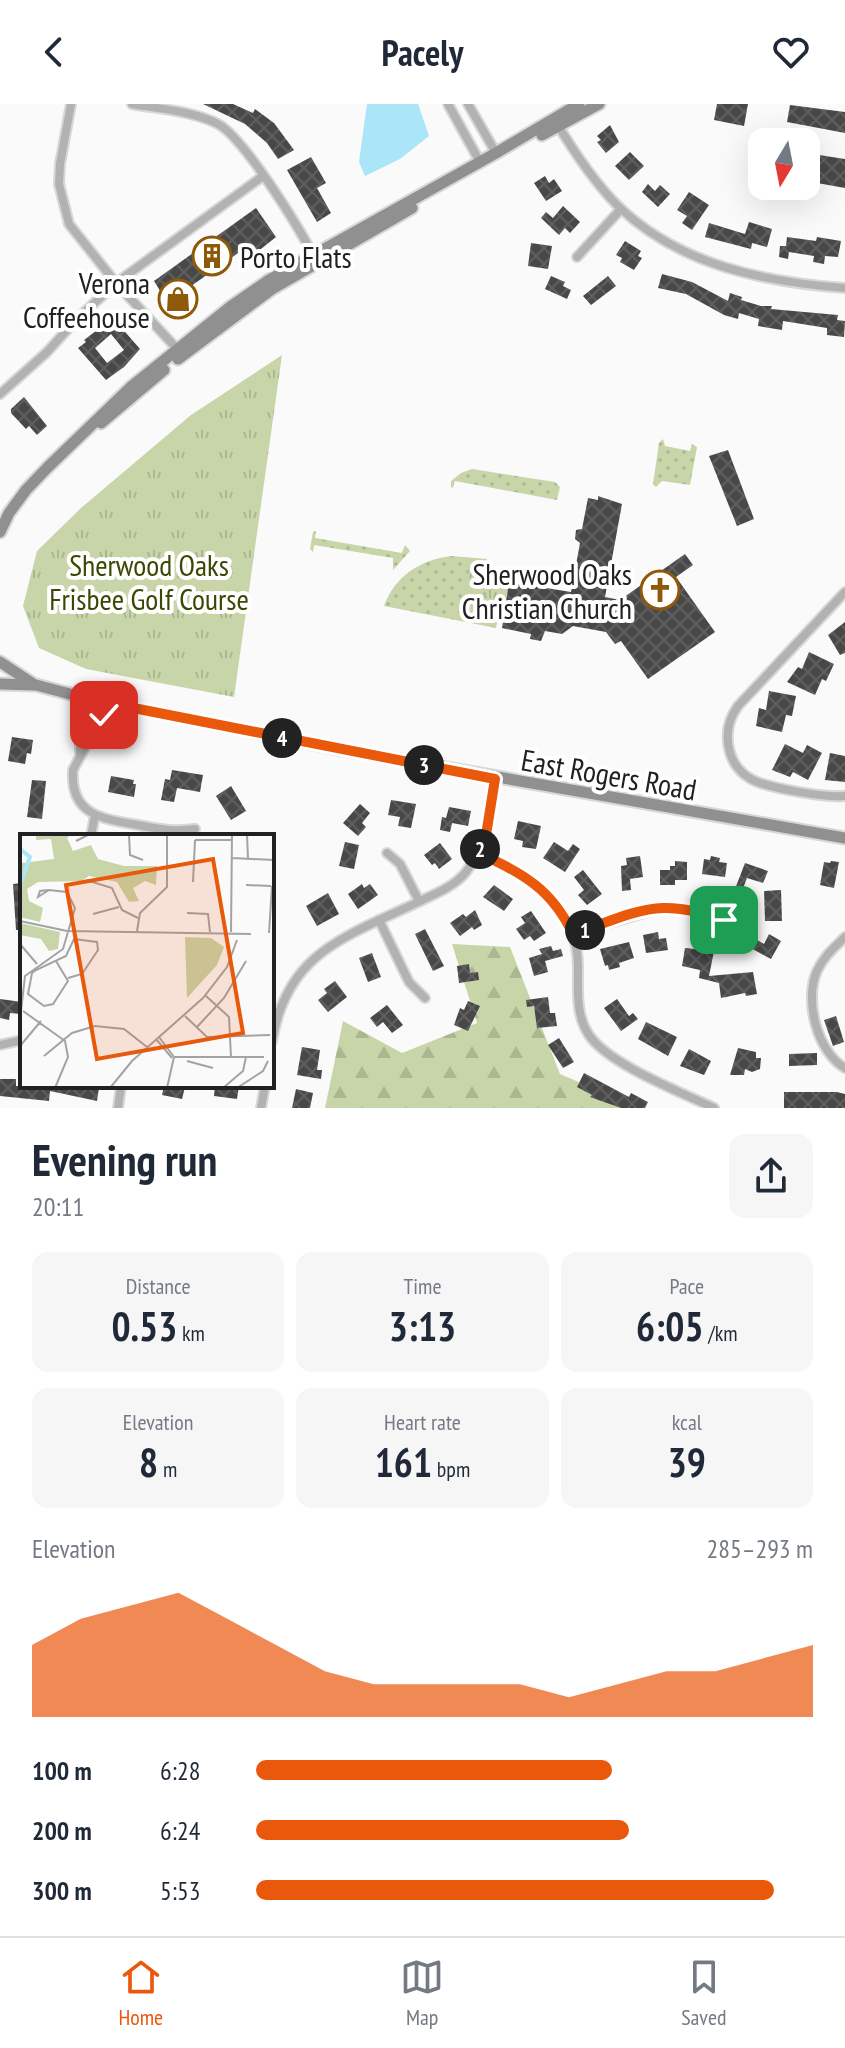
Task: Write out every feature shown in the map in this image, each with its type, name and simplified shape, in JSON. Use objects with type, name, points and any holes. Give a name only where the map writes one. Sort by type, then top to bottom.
[{"type":"main road","points":[[0,532],[26,490],[113,403],[180,352],[272,289],[556,123],[579,104]]},
{"type":"main road","points":[[180,352],[243,298],[313,255],[496,153],[599,104]]},
{"type":"main road","name":"East Rogers Road","points":[[0,662],[36,685]]},
{"type":"main road","name":"East Rogers Road","points":[[0,684],[36,685],[108,703],[495,779],[845,838]]},
{"type":"street","points":[[71,104],[59,184],[69,224],[116,283],[180,352]]},
{"type":"street","points":[[132,104],[220,125],[241,144],[313,255]]},
{"type":"street","points":[[448,104],[480,162]]},
{"type":"street","points":[[468,104],[496,153]]},
{"type":"street","points":[[556,123],[595,180],[621,209],[667,242],[711,264],[777,280],[845,288]]},
{"type":"street","points":[[0,394],[116,283],[263,176]]},
{"type":"street","points":[[577,257],[621,209]]},
{"type":"street","points":[[845,592],[738,706],[730,720],[727,739],[728,749],[737,766],[755,780],[827,796],[845,796]]},
{"type":"street","points":[[80,755],[89,699]]},
{"type":"street","points":[[108,703],[73,770],[74,790],[82,805],[108,820],[175,832],[195,829]]},
{"type":"street","points":[[274,1032],[280,1006],[303,969],[332,944],[457,881],[479,853],[487,829],[495,779]]},
{"type":"street","points":[[91,834],[95,815]]},
{"type":"street","points":[[387,853],[400,864],[419,901]]},
{"type":"street","points":[[479,853],[525,876],[560,909],[573,934],[578,963],[580,1016],[595,1043],[615,1058],[714,1108]]},
{"type":"street","points":[[573,934],[661,908],[678,908],[724,920]]},
{"type":"street","points":[[379,920],[409,982],[425,998]]},
{"type":"street","points":[[845,937],[818,967],[812,985],[819,1033],[828,1053],[845,1068]]},
{"type":"street","points":[[0,1045],[20,1040]]},
{"type":"street","points":[[118,1108],[121,1088]]},
{"type":"street","points":[[261,1108],[265,1088]]},
{"type":"green space","name":"Sherwood Oaks Frisbee Golf Course","points":[[282,355],[234,697],[86,669],[39,648],[23,606],[37,551],[81,508],[191,415]]},
{"type":"green space","points":[[663,439],[665,446],[690,451],[692,444],[697,447],[690,485],[662,481],[656,487],[653,484],[659,443]]},
{"type":"green space","points":[[472,469],[555,482],[560,487],[557,500],[455,481],[451,487],[451,481]]},
{"type":"green space","points":[[316,531],[315,538],[402,553],[405,545],[410,551],[393,570],[393,558],[314,545],[313,552],[310,549],[313,532]]},
{"type":"green space","points":[[451,556],[487,559],[486,568],[507,571],[505,582],[502,581],[503,576],[464,599],[501,606],[496,628],[384,606],[395,586],[410,571],[429,561]]},
{"type":"green space","points":[[469,570],[503,576],[502,581],[509,582],[505,607],[464,599]]},
{"type":"green space","points":[[452,944],[510,947],[560,1074],[640,1108],[325,1108],[343,1021],[402,1053],[477,1023]]},
{"type":"water","points":[[367,104],[418,104],[429,136],[400,159],[365,176],[359,162]]},
{"type":"building","points":[[203,104],[233,104],[253,113],[255,109],[274,123],[294,150],[278,159],[267,143],[245,124]]},
{"type":"building","points":[[717,104],[748,104],[744,126],[714,120]]},
{"type":"building","points":[[790,105],[845,112],[845,133],[820,128],[787,122]]},
{"type":"building","points":[[610,125],[619,142],[606,153],[597,142],[601,140],[597,136]]},
{"type":"building","points":[[630,152],[644,166],[629,180],[615,166]]},
{"type":"building","points":[[820,155],[845,159],[845,188],[820,184]]},
{"type":"building","points":[[311,157],[326,183],[317,188],[331,213],[317,222],[287,170]]},
{"type":"building","points":[[545,176],[549,183],[554,179],[562,191],[546,201],[534,183]]},
{"type":"building","points":[[648,184],[655,191],[660,185],[670,194],[658,207],[642,192]]},
{"type":"building","points":[[689,192],[709,205],[692,230],[682,223],[687,216],[677,210]]},
{"type":"building","points":[[563,206],[580,222],[570,233],[565,228],[559,235],[541,218],[546,212],[553,218]]},
{"type":"building","name":"Porto Flats","points":[[256,208],[276,237],[247,260],[241,251],[184,291],[189,298],[172,310],[154,281]]},
{"type":"building","points":[[749,222],[772,229],[767,247],[752,243],[751,249],[705,237],[709,223],[745,234]]},
{"type":"building","points":[[787,237],[841,241],[838,257],[825,256],[824,264],[813,262],[814,256],[789,252],[788,259],[779,257],[780,246],[786,246]]},
{"type":"building","points":[[625,241],[641,251],[638,256],[642,258],[634,270],[620,262],[622,258],[616,255]]},
{"type":"building","points":[[531,243],[552,246],[548,269],[528,266]]},
{"type":"building","points":[[662,274],[692,282],[728,301],[730,293],[742,297],[741,300],[772,306],[771,309],[838,315],[837,320],[845,321],[844,337],[827,335],[827,328],[783,321],[782,330],[758,326],[759,319],[739,313],[738,319],[724,315],[686,294],[658,288]]},
{"type":"building","points":[[551,276],[565,282],[563,286],[571,290],[567,299],[545,289]]},
{"type":"building","points":[[608,276],[616,286],[591,305],[583,296]]},
{"type":"building","points":[[113,318],[140,349],[124,367],[106,380],[78,348],[86,342],[84,340]],"holes":[[[111,334],[124,350],[107,363],[95,348]]]},
{"type":"building","points":[[24,397],[47,426],[37,435],[29,426],[26,429],[11,413],[11,409]]},
{"type":"building","points":[[728,450],[754,519],[737,526],[709,456]]},
{"type":"building","name":"Sherwood Oaks Christian Church","points":[[598,496],[622,504],[605,597],[620,600],[685,554],[693,565],[676,577],[715,632],[648,679],[621,641],[615,644],[606,632],[573,626],[562,634],[545,631],[541,641],[530,639],[531,634],[502,628],[509,582],[571,592],[580,543],[575,539],[576,530],[582,529],[588,498],[598,500]]},
{"type":"building","points":[[845,622],[845,653],[840,655],[828,635]]},
{"type":"building","points":[[809,652],[834,664],[815,695],[787,682],[798,667],[802,669]]},
{"type":"building","points":[[769,691],[796,696],[792,716],[786,715],[782,732],[756,726],[759,708],[766,710]]},
{"type":"building","points":[[12,737],[33,740],[31,754],[27,753],[25,764],[8,761]]},
{"type":"building","points":[[785,744],[803,753],[807,745],[822,753],[808,780],[793,772],[790,777],[772,770]]},
{"type":"building","points":[[830,753],[845,756],[845,782],[825,780]]},
{"type":"building","points":[[172,770],[203,775],[200,792],[177,788],[174,802],[161,800],[165,779],[170,780]]},
{"type":"building","points":[[111,776],[134,780],[134,797],[108,792]]},
{"type":"building","points":[[32,780],[46,781],[42,819],[27,817]]},
{"type":"building","points":[[231,786],[246,811],[231,820],[216,796]]},
{"type":"building","points":[[391,800],[416,804],[411,828],[398,826],[400,817],[388,815]]},
{"type":"building","points":[[360,804],[370,813],[362,823],[366,827],[358,836],[343,823]]},
{"type":"building","points":[[449,807],[471,811],[468,826],[452,823],[450,832],[440,830],[442,817],[446,818]]},
{"type":"building","points":[[518,821],[541,826],[536,849],[522,847],[523,841],[514,839]]},
{"type":"building","points":[[345,842],[359,845],[354,869],[339,866]]},
{"type":"building","points":[[554,842],[568,851],[573,844],[580,849],[565,872],[543,858]]},
{"type":"building","points":[[440,843],[452,859],[439,869],[424,855]]},
{"type":"building","points":[[640,856],[643,877],[630,879],[631,890],[622,891],[621,866],[627,865],[626,858]]},
{"type":"building","points":[[711,856],[727,863],[725,877],[702,874],[704,859],[710,860]]},
{"type":"building","points":[[675,861],[687,862],[687,880],[675,880],[675,885],[660,885],[660,870],[670,870],[670,866],[675,866]]},
{"type":"building","points":[[824,862],[839,862],[834,888],[820,885]]},
{"type":"building","points":[[745,863],[768,871],[763,883],[747,878],[742,891],[735,889]]},
{"type":"building","points":[[583,870],[602,894],[587,905],[578,895],[584,890],[574,877]]},
{"type":"building","points":[[20,883],[20,930],[16,930],[13,884]]},
{"type":"building","points":[[362,884],[364,888],[370,884],[378,895],[358,909],[348,894]]},
{"type":"building","points":[[494,885],[513,899],[504,911],[483,897]]},
{"type":"building","points":[[781,890],[782,921],[765,921],[764,891]]},
{"type":"building","points":[[328,893],[339,914],[317,926],[306,906]]},
{"type":"building","points":[[475,910],[482,925],[474,930],[472,927],[460,936],[450,923]]},
{"type":"building","points":[[531,911],[546,933],[534,941],[530,936],[524,940],[516,929],[525,923],[521,917]]},
{"type":"building","points":[[425,929],[444,966],[433,971],[415,934]]},
{"type":"building","points":[[658,932],[659,939],[666,938],[668,950],[646,953],[643,935]]},
{"type":"building","points":[[769,934],[781,941],[771,959],[747,946],[752,937],[764,944]]},
{"type":"building","points":[[629,942],[634,958],[609,970],[600,949]]},
{"type":"building","points":[[551,946],[553,951],[561,949],[563,956],[545,961],[548,972],[534,976],[529,958],[542,954],[539,949]]},
{"type":"building","points":[[685,948],[714,951],[709,976],[753,972],[757,994],[721,998],[719,983],[699,978],[700,970],[682,966]]},
{"type":"building","points":[[372,953],[381,977],[368,982],[359,958]]},
{"type":"building","points":[[469,964],[470,973],[478,972],[479,980],[459,983],[457,966]]},
{"type":"building","points":[[335,981],[347,997],[328,1012],[318,1000],[327,993],[324,989]]},
{"type":"building","points":[[548,997],[550,1013],[555,1013],[557,1026],[537,1028],[534,1006],[527,1007],[526,1000]]},
{"type":"building","points":[[0,999],[20,1002],[20,1014],[10,1013],[9,1020],[0,1018]]},
{"type":"building","points":[[617,999],[629,1016],[633,1013],[638,1019],[621,1031],[604,1008]]},
{"type":"building","points":[[468,1001],[480,1006],[468,1031],[454,1025],[460,1008],[464,1010]]},
{"type":"building","points":[[387,1005],[403,1025],[392,1033],[383,1022],[377,1027],[370,1018]]},
{"type":"building","points":[[836,1016],[844,1042],[833,1046],[824,1020]]},
{"type":"building","points":[[646,1022],[677,1037],[668,1056],[638,1039]]},
{"type":"building","points":[[559,1038],[574,1062],[563,1068],[548,1045]]},
{"type":"building","points":[[302,1047],[320,1050],[317,1070],[322,1070],[321,1079],[297,1075]]},
{"type":"building","points":[[738,1048],[756,1052],[756,1058],[761,1058],[760,1069],[752,1072],[745,1069],[744,1075],[730,1075]]},
{"type":"building","points":[[689,1049],[711,1061],[704,1075],[680,1066]]},
{"type":"building","points":[[817,1053],[817,1065],[789,1066],[789,1054]]},
{"type":"building","points":[[584,1073],[629,1097],[631,1093],[648,1102],[645,1108],[621,1108],[590,1097],[592,1095],[577,1087]]},
{"type":"building","points":[[0,1079],[16,1079],[16,1086],[20,1088],[99,1088],[97,1101],[50,1091],[49,1101],[0,1096]]},
{"type":"building","points":[[164,1088],[185,1088],[182,1099],[162,1095]]},
{"type":"building","points":[[215,1088],[239,1088],[237,1099],[214,1096]]},
{"type":"building","points":[[296,1089],[313,1093],[310,1108],[292,1108]]},
{"type":"building","points":[[784,1092],[845,1094],[845,1108],[784,1108]]},
{"type":"place","name":"Porto Flats","points":[[212,256]]},
{"type":"place","name":"Verona Coffeehouse","points":[[178,299]]},
{"type":"place","name":"Sherwood Oaks Christian Church","points":[[660,590]]},
{"type":"route","points":[[104,715],[108,703],[495,779],[487,829],[479,853],[525,876],[544,891],[560,909],[573,934],[661,908],[678,908],[724,920]]}]
